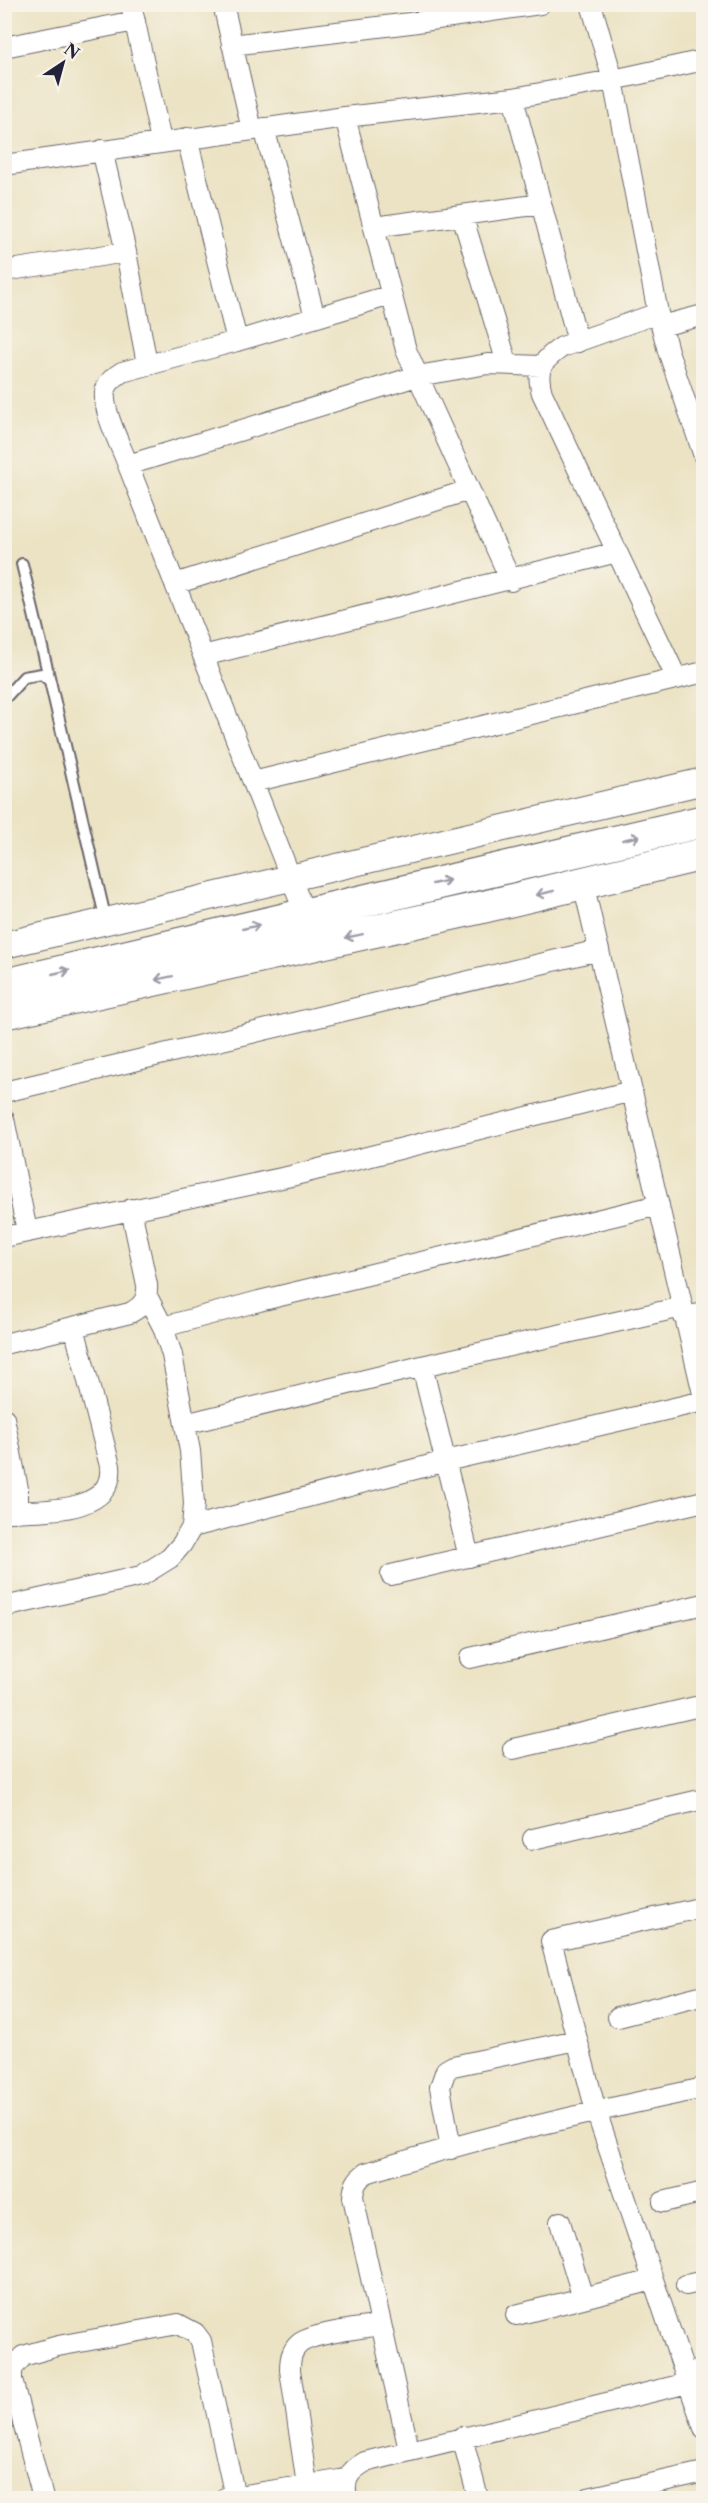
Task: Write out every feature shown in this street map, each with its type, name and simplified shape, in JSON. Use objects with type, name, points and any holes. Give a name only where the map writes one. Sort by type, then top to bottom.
[{"type":"main road","points":[[4,985],[704,821]]},
{"type":"main road","points":[[4,1013],[704,855]]},
{"type":"street","points":[[223,4],[232,45],[315,317]]},
{"type":"street","points":[[232,45],[489,8],[540,4]]},
{"type":"street","points":[[591,4],[613,80],[659,320],[704,456]]},
{"type":"street","points":[[4,47],[133,13],[161,141]]},
{"type":"street","points":[[4,165],[161,141],[513,98],[613,80],[704,60]]},
{"type":"street","points":[[513,98],[578,342]]},
{"type":"street","points":[[345,117],[406,350],[511,581]]},
{"type":"street","points":[[187,138],[237,341]]},
{"type":"street","points":[[102,150],[126,252],[147,364]]},
{"type":"street","points":[[374,227],[541,204]]},
{"type":"street","points":[[462,215],[507,363]]},
{"type":"street","points":[[4,271],[126,252]]},
{"type":"street","points":[[305,914],[128,465],[106,405],[105,391],[111,379],[122,372],[237,341],[391,295]]},
{"type":"street","points":[[677,679],[542,393],[538,378],[541,366],[548,357],[562,347],[659,320],[704,315]]},
{"type":"street","points":[[128,465],[417,376],[477,365],[507,363],[541,366]]},
{"type":"street","points":[[175,584],[469,490]]},
{"type":"street","points":[[203,656],[511,581],[617,552]]},
{"type":"street","points":[[253,782],[704,672]]},
{"type":"street","points":[[4,945],[704,781]]},
{"type":"street","points":[[192,1527],[446,1461],[704,1399],[690,1312],[658,1205],[583,883]]},
{"type":"street","points":[[4,1092],[599,950]]},
{"type":"street","points":[[4,1237],[291,1176],[632,1091]]},
{"type":"street","points":[[4,1119],[27,1232]]},
{"type":"street","points":[[163,1327],[259,1301],[658,1205]]},
{"type":"street","points":[[4,1607],[141,1576],[170,1558],[192,1527],[194,1503],[190,1451],[172,1355],[163,1327],[147,1296],[147,1285],[131,1209]]},
{"type":"street","points":[[4,1344],[130,1313],[141,1307],[147,1296]]},
{"type":"street","points":[[185,1424],[422,1366],[690,1312]]},
{"type":"street","points":[[6,1513],[78,1505],[102,1494],[111,1481],[110,1466],[74,1327]]},
{"type":"street","points":[[422,1366],[469,1557]]},
{"type":"street","points":[[4,1418],[18,1489],[15,1508],[6,1513]]},
{"type":"street","points":[[390,1575],[704,1501]]},
{"type":"street","points":[[470,1658],[704,1604]]},
{"type":"street","points":[[513,1749],[704,1705]]},
{"type":"street","points":[[533,1839],[704,1799]]},
{"type":"street","points":[[704,1907],[551,1941],[596,2111],[653,2280],[692,2375],[704,2428]]},
{"type":"street","points":[[618,2017],[704,1995]]},
{"type":"street","points":[[451,2149],[441,2087],[446,2070],[453,2066],[577,2040]]},
{"type":"street","points":[[409,2450],[353,2197],[358,2179],[366,2173],[451,2149],[596,2111],[704,2088]]},
{"type":"street","points":[[663,2202],[704,2192]]},
{"type":"street","points":[[560,2222],[583,2298]]},
{"type":"street","points":[[516,2315],[653,2280]]},
{"type":"street","points":[[37,2494],[12,2380],[14,2357],[166,2324],[178,2324],[195,2332],[205,2353],[230,2498],[308,2485],[346,2489],[353,2469],[365,2462],[692,2375]]},
{"type":"street","points":[[308,2485],[290,2370],[291,2355],[298,2344],[310,2338],[381,2325]]},
{"type":"street","points":[[462,2437],[478,2499]]},
{"type":"street","points":[[588,2499],[704,2472]]},
{"type":"lane","points":[[22,564],[106,922]]},
{"type":"lane","points":[[4,699],[24,677],[42,674],[50,681]]}]
